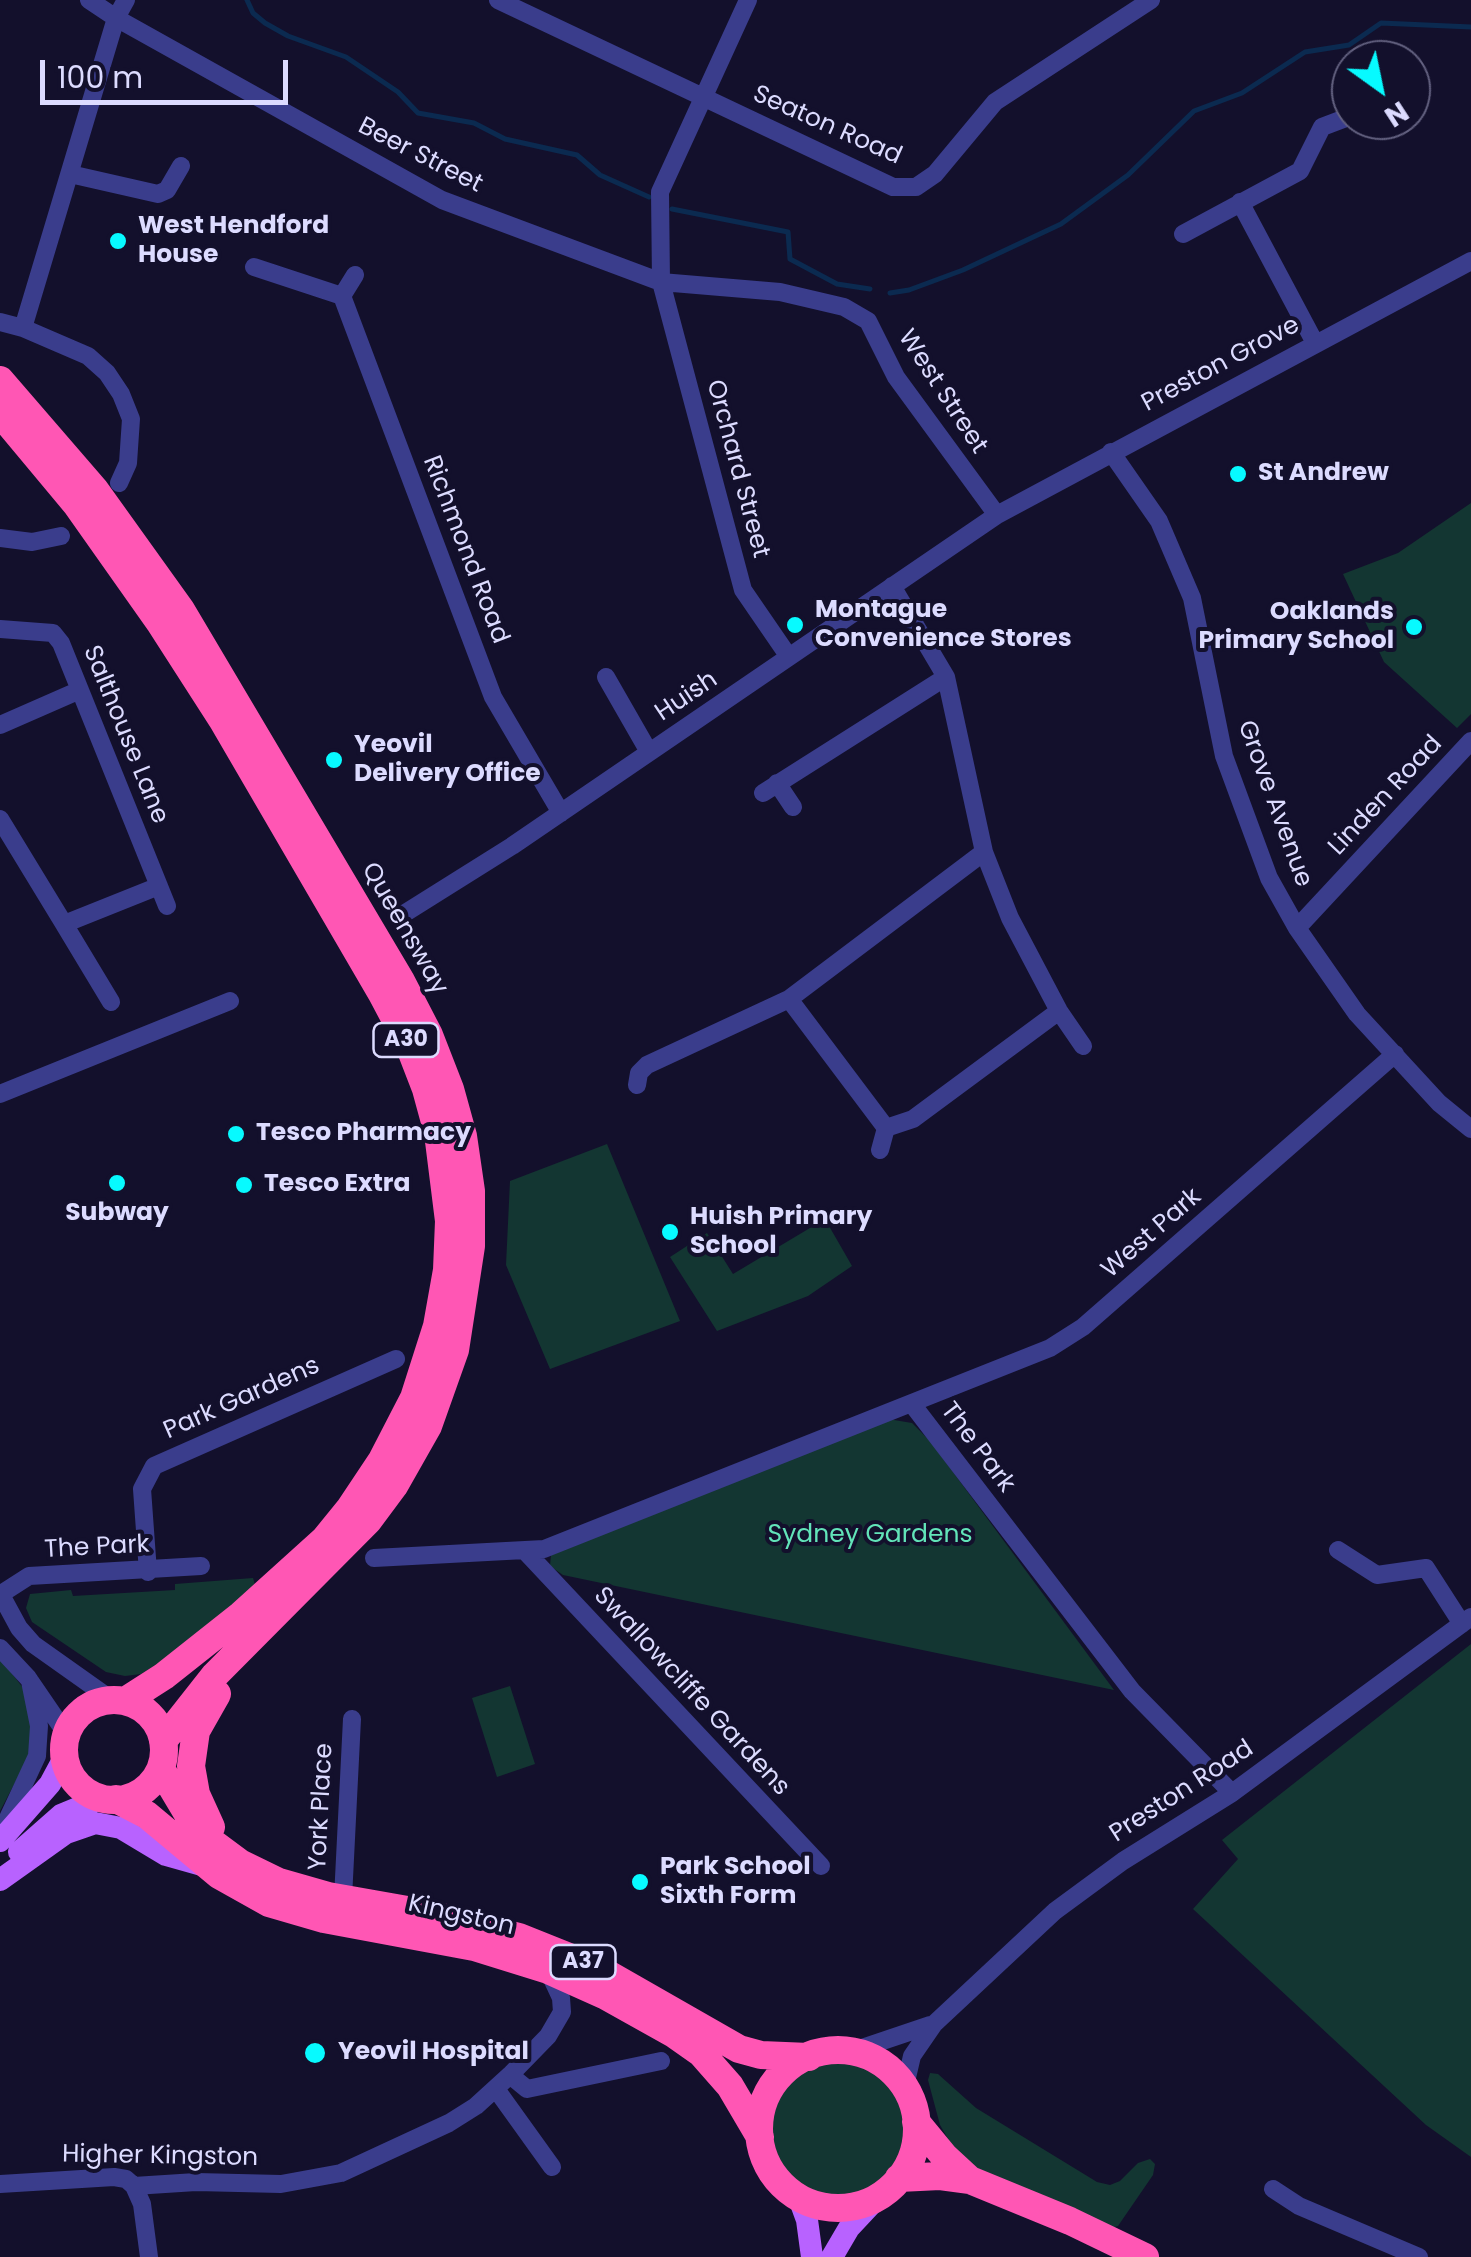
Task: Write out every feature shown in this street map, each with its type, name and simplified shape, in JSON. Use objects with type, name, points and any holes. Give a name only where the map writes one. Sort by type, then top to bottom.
[{"type":"highway","name":"Queensway","points":[[0,380],[94,490],[181,610],[401,981],[450,1089],[463,1136],[471,1191],[471,1246],[456,1350],[428,1426],[394,1486],[368,1520],[197,1696],[162,1755]]},
{"type":"highway","name":"Queensway","points":[[0,413],[76,504],[160,623],[382,994],[409,1045],[426,1090],[438,1133],[450,1220],[447,1270],[436,1326],[414,1398],[382,1460],[350,1508],[324,1540],[241,1615],[164,1676],[118,1700]]},
{"type":"highway","points":[[216,1859],[196,1794],[192,1752],[203,1716],[244,1645]]},
{"type":"highway","points":[[118,1700],[148,1712],[156,1722],[162,1755],[148,1787],[138,1794],[109,1799],[91,1794],[74,1778],[66,1746],[84,1710],[118,1700]]},
{"type":"highway","name":"Kingston","points":[[162,1755],[195,1826],[216,1859],[279,1882],[520,1937],[617,1978],[739,2048],[760,2055],[809,2057]]},
{"type":"highway","name":"Kingston","points":[[109,1799],[147,1815],[216,1859],[253,1895],[286,1909],[448,1940],[548,1970],[616,2001],[701,2053],[730,2086],[760,2138]]},
{"type":"highway","points":[[850,2052],[882,2063],[905,2086],[916,2122],[970,2180]]},
{"type":"highway","name":"A37","points":[[809,2057],[850,2052]]},
{"type":"highway","points":[[760,2138],[762,2112],[770,2091],[785,2072],[809,2057]]},
{"type":"highway","points":[[800,2198],[834,2208],[856,2206],[878,2197],[900,2178],[911,2158],[916,2122]]},
{"type":"highway","name":"A37","points":[[760,2138],[770,2168],[800,2198]]},
{"type":"highway","points":[[900,2178],[940,2176],[970,2180],[1145,2257]]},
{"type":"main road","points":[[0,1839],[50,1784],[66,1746]]},
{"type":"main road","points":[[0,1871],[61,1815],[109,1799]]},
{"type":"main road","points":[[0,1880],[66,1833],[95,1823],[120,1828],[166,1854],[216,1859]]},
{"type":"main road","points":[[832,2257],[849,2228],[878,2197]]},
{"type":"main road","points":[[800,2198],[812,2257]]},
{"type":"street","name":"Beer Street","points":[[89,0],[442,200],[661,282]]},
{"type":"street","points":[[23,328],[116,18],[126,0]]},
{"type":"street","name":"Seaton Road","points":[[498,0],[893,188],[916,187],[935,174],[995,102],[1151,0]]},
{"type":"street","name":"Orchard Street","points":[[748,0],[660,192],[661,282],[743,590],[789,657]]},
{"type":"street","points":[[1183,234],[1300,172],[1322,128],[1331,124]]},
{"type":"street","points":[[70,174],[158,194],[167,190],[181,166]]},
{"type":"street","points":[[1240,202],[1315,344]]},
{"type":"street","name":"Preston Grove","points":[[997,515],[1471,261]]},
{"type":"street","points":[[254,267],[342,296],[355,275]]},
{"type":"street","name":"West Street","points":[[661,282],[780,292],[844,306],[868,320],[896,376],[997,515]]},
{"type":"street","name":"Richmond Road","points":[[342,296],[494,696],[561,812]]},
{"type":"street","points":[[0,322],[88,356],[107,372],[122,394],[130,420],[132,444],[119,483]]},
{"type":"street","name":"Grove Avenue","points":[[1110,452],[1159,522],[1192,598],[1224,756],[1269,878],[1297,928],[1356,1014],[1439,1102],[1471,1129]]},
{"type":"street","name":"Huish","points":[[402,915],[561,812],[997,515]]},
{"type":"street","points":[[0,538],[32,542],[61,536]]},
{"type":"street","points":[[892,586],[946,678],[984,852],[1010,918],[1059,1011],[1083,1046]]},
{"type":"street","name":"Salthouse Lane","points":[[0,629],[54,634],[61,643],[167,906]]},
{"type":"street","points":[[606,676],[650,752]]},
{"type":"street","points":[[793,807],[770,788],[946,678]]},
{"type":"street","points":[[0,725],[80,690]]},
{"type":"street","name":"Linden Road","points":[[1297,928],[1471,741]]},
{"type":"street","points":[[0,819],[111,1002]]},
{"type":"street","points":[[637,1085],[639,1073],[648,1064],[789,999],[984,852]]},
{"type":"street","points":[[64,924],[159,886]]},
{"type":"street","points":[[789,999],[886,1128]]},
{"type":"street","points":[[0,1094],[230,1001]]},
{"type":"street","points":[[886,1128],[913,1119],[1059,1011]]},
{"type":"street","name":"West Park","points":[[912,1404],[1050,1348],[1083,1328],[1395,1054]]},
{"type":"street","points":[[880,1150],[886,1128]]},
{"type":"street","name":"Park Gardens","points":[[148,1572],[142,1489],[154,1466],[396,1359]]},
{"type":"street","name":"The Park","points":[[374,1558],[544,1549],[912,1404],[1132,1690],[1232,1792]]},
{"type":"street","points":[[1338,1550],[1377,1575],[1426,1568],[1467,1620]]},
{"type":"street","name":"Swallowcliffe Gardens","points":[[526,1552],[820,1866]]},
{"type":"street","name":"The Park","points":[[0,1593],[29,1576],[202,1566]]},
{"type":"street","points":[[0,1593],[19,1628],[34,1644],[118,1700]]},
{"type":"street","name":"Preston Road","points":[[905,2086],[912,2056],[934,2024],[1055,1911],[1232,1792],[1467,1620]]},
{"type":"street","points":[[0,1648],[30,1681],[66,1746]]},
{"type":"street","points":[[0,1839],[37,1756],[39,1726],[30,1681]]},
{"type":"street","name":"York Place","points":[[343,1898],[352,1719]]},
{"type":"street","name":"Higher Kingston","points":[[0,2184],[114,2177],[126,2179],[134,2186],[196,2182],[281,2184],[341,2173],[450,2123],[496,2089],[548,2036],[562,2012],[561,1998],[548,1970]]},
{"type":"street","name":"Preston Road","points":[[850,2052],[934,2024]]},
{"type":"street","points":[[510,2075],[528,2089],[648,2059]]},
{"type":"street","points":[[496,2089],[552,2167]]},
{"type":"street","points":[[134,2186],[142,2204],[148,2257]]},
{"type":"street","points":[[1273,2189],[1299,2206],[1419,2257]]},
{"type":"green space","name":"Oaklands Primary School","points":[[1471,503],[1471,714],[1457,728],[1384,662],[1343,574],[1398,553]]},
{"type":"green space","points":[[607,1144],[680,1321],[550,1369],[506,1265],[510,1181]]},
{"type":"green space","points":[[825,1219],[852,1266],[808,1296],[717,1331],[670,1257],[707,1233],[733,1274]]},
{"type":"green space","name":"Sydney Gardens","points":[[888,1419],[912,1423],[930,1441],[1114,1690],[563,1575],[550,1566],[551,1555]]},
{"type":"green space","points":[[253,1578],[256,1588],[141,1674],[106,1672],[32,1622],[26,1608],[30,1594],[71,1590],[73,1596],[175,1590],[175,1584]]},
{"type":"green space","points":[[1471,1644],[1471,2157],[1426,2125],[1193,1909],[1238,1859],[1222,1840]]},
{"type":"green space","points":[[0,1658],[27,1693],[32,1712],[30,1754],[0,1811]]},
{"type":"green space","points":[[510,1686],[535,1764],[497,1777],[472,1698]]},
{"type":"green space","points":[[839,2062],[865,2067],[886,2082],[901,2103],[906,2129],[901,2155],[886,2176],[865,2191],[839,2196],[813,2191],[792,2176],[777,2155],[772,2129],[777,2103],[792,2082],[813,2067]]},
{"type":"green space","points":[[930,2073],[938,2074],[976,2108],[1097,2182],[1110,2185],[1120,2181],[1138,2163],[1150,2159],[1155,2164],[1153,2175],[1118,2226],[1111,2228],[978,2171],[951,2144],[940,2125],[928,2080]]},
{"type":"waterway","points":[[247,0],[253,13],[265,23],[288,36],[346,57],[398,92],[418,113],[474,123],[505,139],[577,155],[600,175],[649,197]]},
{"type":"waterway","points":[[890,293],[963,270],[1061,224],[1128,175],[1194,111],[1242,93],[1305,52],[1349,45],[1381,23],[1471,27]]},
{"type":"waterway","points":[[672,209],[788,232],[790,259],[837,284],[870,289]]},
{"type":"place","name":"West Hendford House","points":[[118,241]]},
{"type":"place","name":"St Andrew","points":[[1238,474]]},
{"type":"place","name":"Montague Convenience Stores","points":[[795,625]]},
{"type":"place","name":"Oaklands Primary School","points":[[1414,627]]},
{"type":"place","name":"Yeovil Delivery Office","points":[[334,760]]},
{"type":"place","name":"Tesco Pharmacy","points":[[236,1134]]},
{"type":"place","name":"Subway","points":[[117,1183]]},
{"type":"place","name":"Tesco Extra","points":[[244,1185]]},
{"type":"place","name":"Huish Primary School","points":[[670,1232]]},
{"type":"place","name":"Park School Sixth Form","points":[[640,1882]]},
{"type":"place","name":"Yeovil Hospital","points":[[315,2053]]}]
